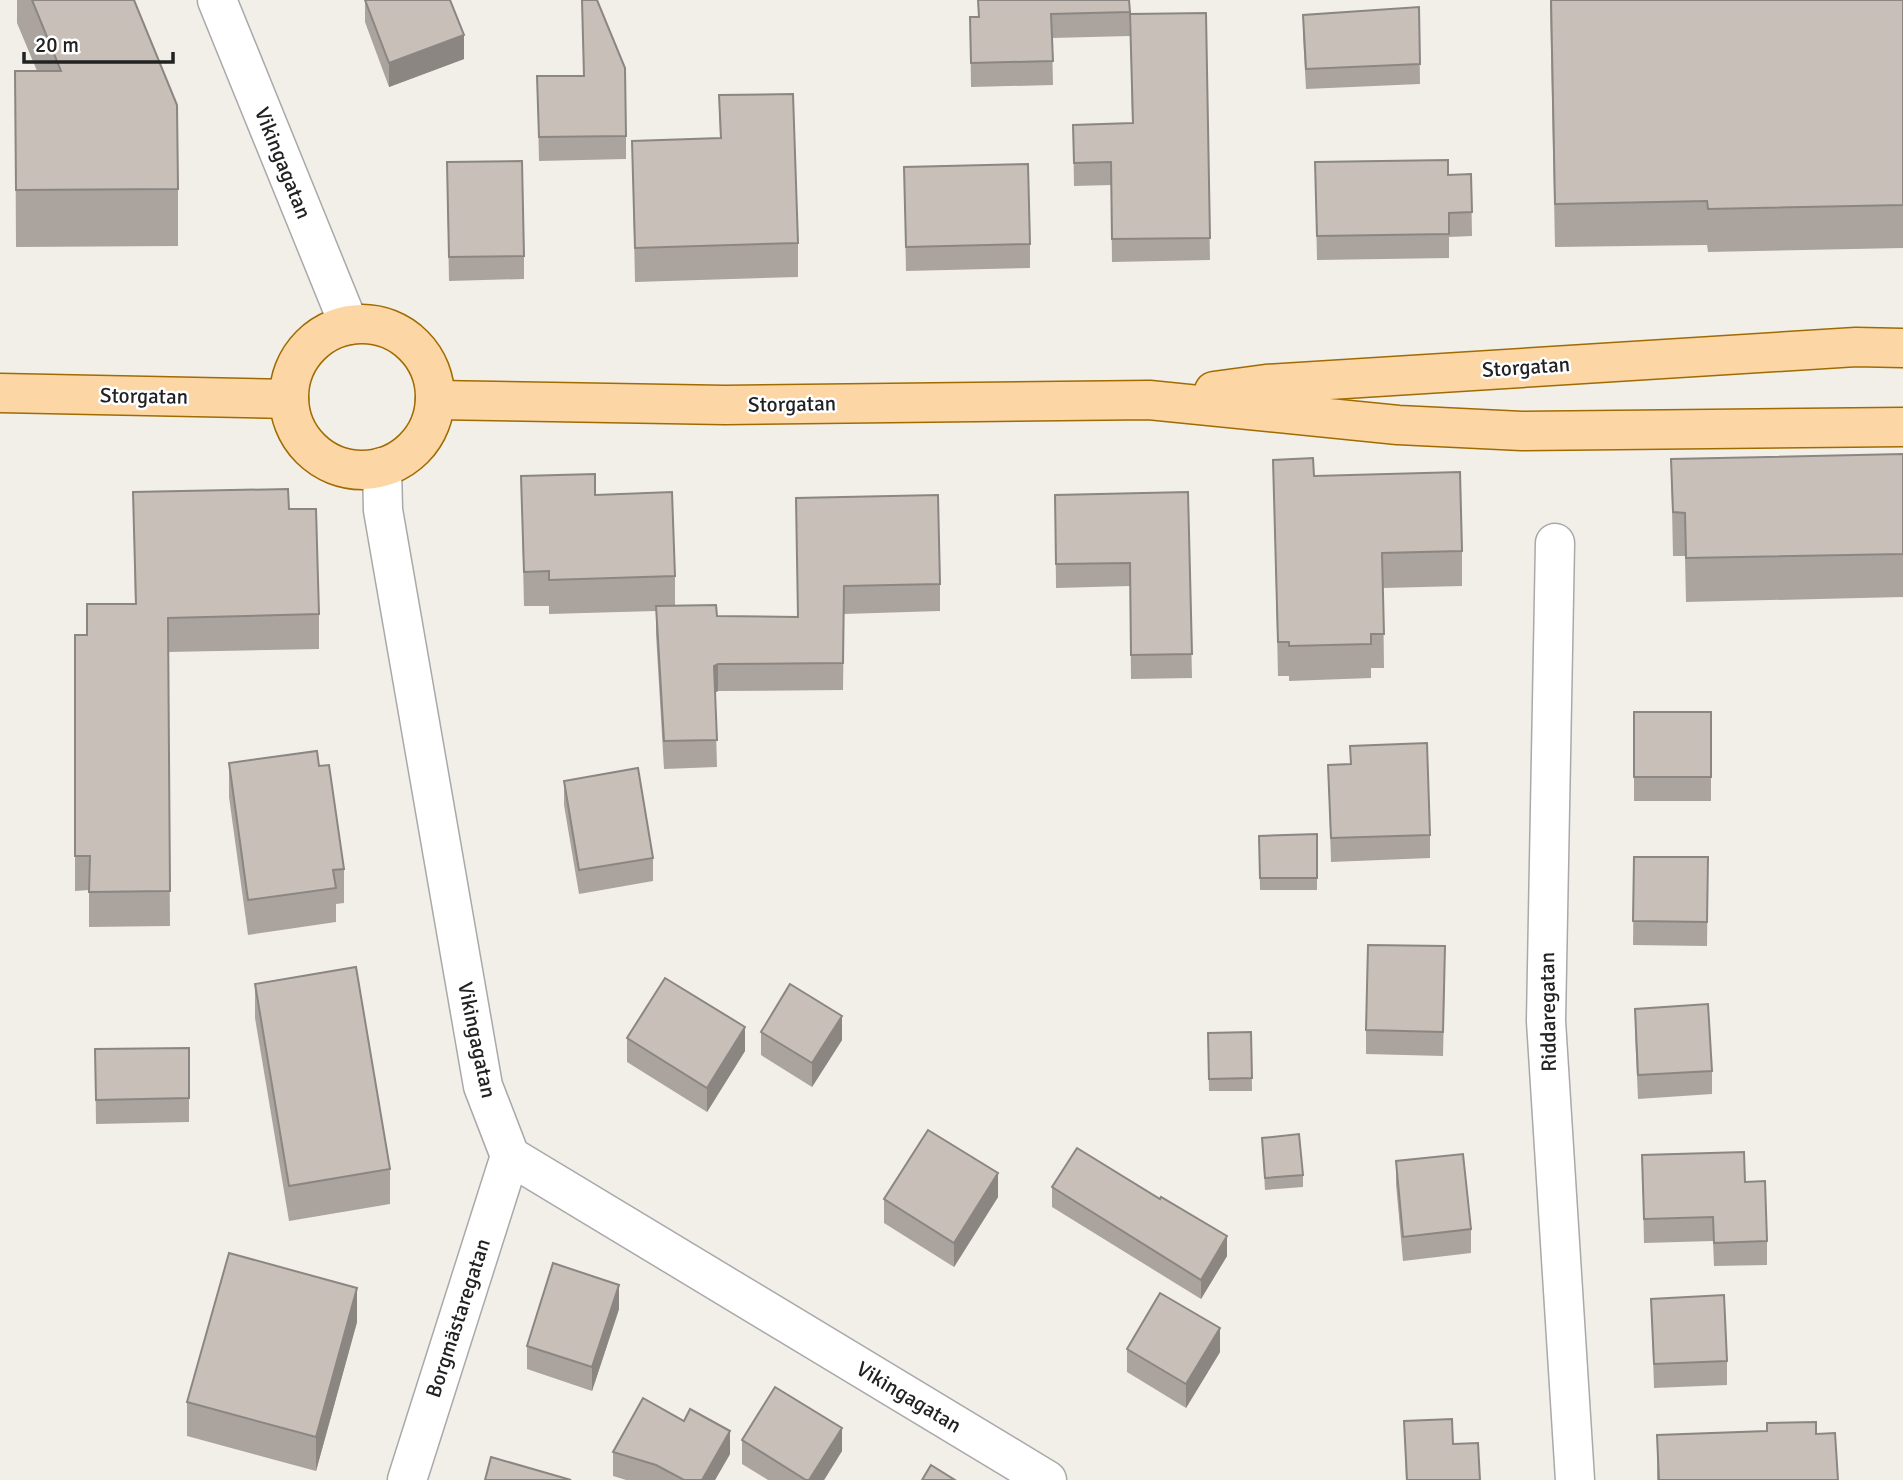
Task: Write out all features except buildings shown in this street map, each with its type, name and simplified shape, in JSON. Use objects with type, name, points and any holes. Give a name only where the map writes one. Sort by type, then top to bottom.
[{"type":"main road","points":[[374,324],[396,332],[409,341],[424,358],[433,380],[435,400],[430,425],[418,444],[400,460],[382,467],[360,470],[334,465],[317,455],[303,440],[291,416],[289,399],[293,371],[304,352],[328,333],[349,325],[374,324]]},
{"type":"main road","name":"Storgatan","points":[[1149,400],[1266,384],[1842,348],[1903,348]]},
{"type":"main road","name":"Storgatan","points":[[0,393],[289,399]]},
{"type":"main road","name":"Storgatan","points":[[435,400],[725,405],[1149,400],[1398,425],[1522,431],[1903,427]]},
{"type":"street","name":"Vikingagatan","points":[[217,0],[349,325]]},
{"type":"street","name":"Vikingagatan","points":[[382,467],[385,523],[482,1086],[510,1156],[1047,1480]]},
{"type":"street","name":"Riddaregatan","points":[[1555,543],[1546,1021],[1576,1480]]},
{"type":"street","name":"Borgmästaregatan","points":[[407,1480],[510,1156]]}]
